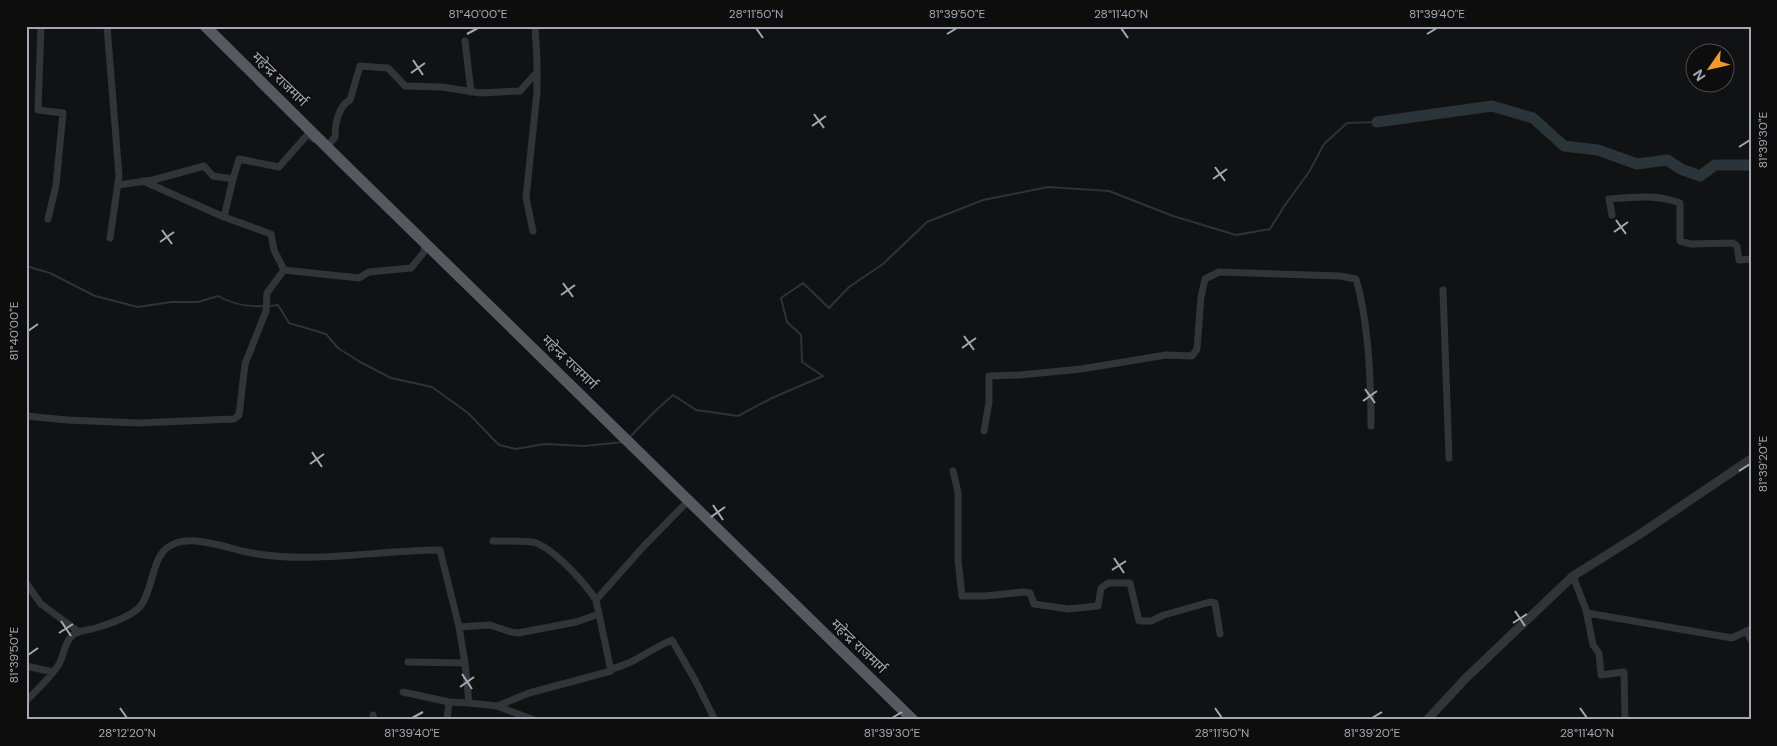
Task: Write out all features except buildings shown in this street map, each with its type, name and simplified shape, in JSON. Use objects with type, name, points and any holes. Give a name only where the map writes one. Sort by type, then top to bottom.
[{"type":"highway","name":"महेन्द्र राजमार्ग","points":[[205,26],[913,720]]},
{"type":"street","points":[[41,26],[38,110],[63,113],[56,185],[48,220]]},
{"type":"street","points":[[107,26],[119,176],[110,238]]},
{"type":"street","points":[[533,231],[526,198],[536,100],[535,26]]},
{"type":"street","points":[[465,42],[471,92]]},
{"type":"street","points":[[328,146],[335,137],[335,124],[345,102],[350,100],[360,66],[388,68],[405,86],[442,87],[480,93],[520,91],[537,72]]},
{"type":"street","points":[[224,217],[239,158],[279,167],[308,134],[340,160]]},
{"type":"street","points":[[118,184],[143,181],[204,166],[213,176],[233,179]]},
{"type":"street","points":[[143,181],[224,217],[271,234],[274,250],[284,270]]},
{"type":"street","points":[[1612,215],[1609,199],[1654,198],[1674,200],[1680,203],[1680,241],[1691,244],[1733,243],[1737,246],[1739,260],[1751,259]]},
{"type":"street","points":[[284,270],[359,278],[368,272],[411,268],[424,252],[425,241]]},
{"type":"street","points":[[26,416],[67,420],[138,422],[234,419],[239,416],[245,364],[266,311],[267,293],[284,270]]},
{"type":"street","points":[[984,431],[989,402],[988,376],[1020,376],[1081,369],[1166,355],[1192,356],[1197,349],[1201,297],[1205,279],[1219,272],[1340,276],[1356,279],[1361,294],[1366,332],[1371,393],[1371,426]]},
{"type":"street","points":[[1443,290],[1449,458]]},
{"type":"street","points":[[1427,720],[1465,679],[1573,576],[1637,536],[1750,458]]},
{"type":"street","points":[[953,471],[958,492],[958,560],[962,596],[1024,592],[1030,593],[1034,604],[1068,609],[1098,606],[1101,588],[1108,583],[1130,583],[1139,621],[1151,621],[1164,615],[1210,602],[1215,603],[1220,634]]},
{"type":"street","points":[[596,600],[643,546],[689,500]]},
{"type":"street","points":[[493,541],[530,542],[540,545],[589,588],[596,600],[611,669]]},
{"type":"street","points":[[26,701],[53,672],[62,657],[67,642],[79,632],[97,628],[131,614],[138,609],[146,596],[160,553],[176,543],[187,542],[214,543],[238,550],[267,555],[306,557],[440,550],[459,627],[469,703]]},
{"type":"street","points":[[1573,576],[1587,613],[1593,645],[1600,654],[1601,675],[1624,672],[1625,720]]},
{"type":"street","points":[[26,583],[41,604],[79,632]]},
{"type":"street","points":[[1587,613],[1732,638],[1749,630],[1751,640]]},
{"type":"street","points":[[459,627],[490,625],[518,633],[576,622],[599,614]]},
{"type":"street","points":[[497,706],[529,693],[611,671],[611,669],[624,666],[672,640],[715,720]]},
{"type":"street","points":[[408,662],[465,663]]},
{"type":"street","points":[[26,666],[53,672]]},
{"type":"street","points":[[403,692],[450,702],[497,706],[534,720]]},
{"type":"street","points":[[447,720],[450,702]]},
{"type":"waterway","points":[[1377,122],[1492,106],[1533,118],[1564,146],[1598,150],[1637,164],[1667,160],[1681,169],[1700,176],[1715,165],[1751,165]]},
{"type":"waterway","points":[[630,437],[673,395],[696,410],[738,416],[772,398],[823,376],[802,362],[801,335],[787,322],[781,298],[803,283],[829,308],[849,287],[883,264],[927,222],[983,200],[1048,187],[1109,191],[1173,216],[1236,235],[1270,229],[1309,172],[1324,144],[1347,123],[1377,122]]},
{"type":"waterway","points":[[26,266],[50,273],[95,296],[138,307],[171,302],[198,302],[218,296],[240,304],[264,306]]},
{"type":"waterway","points":[[269,306],[278,305],[289,323],[326,334],[338,348],[391,378],[432,387],[468,413],[499,445],[516,449],[544,444],[584,446],[624,442]]}]
